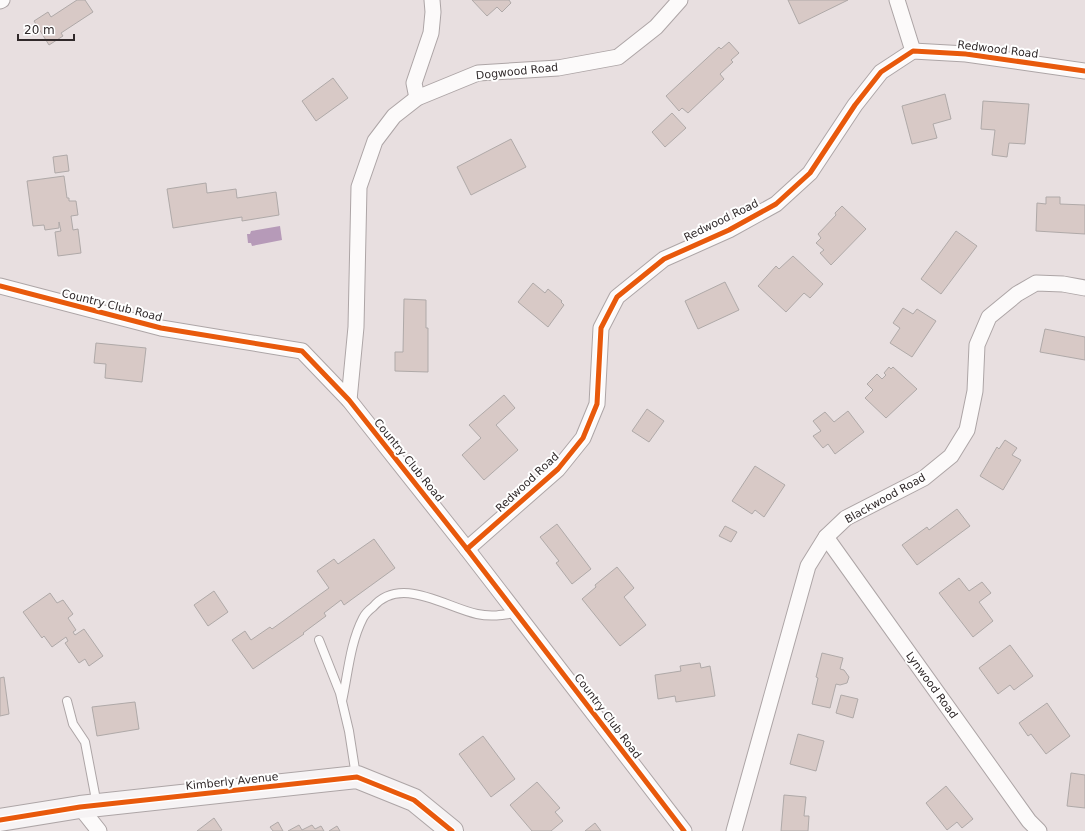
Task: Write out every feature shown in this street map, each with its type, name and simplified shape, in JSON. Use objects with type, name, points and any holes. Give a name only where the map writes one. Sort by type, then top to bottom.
[{"type":"street","points":[[417,98],[414,83],[431,33],[434,12],[432,0]]},
{"type":"street","name":"Dogwood Road","points":[[349,400],[356,327],[359,188],[375,141],[394,116],[417,98],[478,73],[558,68],[618,57],[656,27],[680,0]]},
{"type":"street","points":[[897,0],[913,52]]},
{"type":"street","name":"Redwood Road","points":[[468,549],[558,469],[583,438],[597,404],[601,328],[617,297],[664,259],[729,230],[776,204],[810,173],[855,105],[881,72],[913,52],[966,54],[1085,71]]},
{"type":"street","name":"Blackwood Road","points":[[734,831],[808,566],[826,537],[846,518],[924,478],[951,456],[967,430],[975,391],[977,345],[989,317],[1017,294],[1036,283],[1063,284],[1085,288]]},
{"type":"street","name":"Country Club Road","points":[[0,286],[162,328],[302,351],[349,400],[468,549],[684,831]]},
{"type":"street","name":"Lynwood Road","points":[[826,537],[1029,821],[1039,831]]},
{"type":"street","name":"Kimberly Avenue","points":[[0,820],[89,806],[357,777],[414,800],[452,831]]},
{"type":"street","points":[[89,806],[99,831]]},
{"type":"lane","points":[[342,701],[355,639],[363,617],[378,601],[395,593],[408,592],[477,614],[495,616],[516,613]]},
{"type":"lane","points":[[319,640],[342,701],[349,730],[357,777]]},
{"type":"lane","points":[[67,701],[73,724],[85,742],[89,806]]},
{"type":"shaded area","points":[[280,226],[282,240],[252,246],[251,243],[248,243],[247,234],[250,234],[251,231]]},
{"type":"building","points":[[77,0],[85,0],[93,12],[61,33],[63,36],[49,45],[34,21],[48,12],[51,17]]},
{"type":"building","points":[[472,0],[509,0],[511,3],[502,12],[497,7],[487,16]]},
{"type":"building","points":[[788,0],[848,0],[799,24]]},
{"type":"building","points":[[729,42],[739,53],[731,60],[733,62],[720,74],[724,79],[688,113],[682,108],[679,111],[666,96],[719,47],[721,49]]},
{"type":"building","points":[[333,78],[348,98],[316,121],[302,101]]},
{"type":"building","points":[[945,94],[951,119],[933,124],[937,138],[912,144],[902,106]]},
{"type":"building","points":[[983,101],[1029,104],[1025,144],[1009,143],[1007,157],[992,155],[995,130],[981,129]]},
{"type":"building","points":[[672,113],[686,128],[665,147],[652,132]]},
{"type":"building","points":[[511,139],[526,167],[471,195],[457,167]]},
{"type":"building","points":[[67,155],[69,171],[55,173],[53,157]]},
{"type":"building","points":[[64,176],[67,198],[69,198],[69,201],[76,201],[78,215],[71,216],[73,230],[78,229],[81,253],[58,256],[55,232],[61,231],[59,222],[59,228],[45,230],[44,225],[33,226],[27,181]]},
{"type":"building","points":[[206,183],[207,193],[236,189],[237,198],[276,192],[279,215],[242,221],[242,217],[173,228],[167,189]]},
{"type":"building","points":[[1046,197],[1060,197],[1060,204],[1085,205],[1085,234],[1036,231],[1037,203],[1046,204]]},
{"type":"building","points":[[842,206],[866,229],[831,265],[820,253],[824,250],[816,243],[821,238],[818,234],[836,215],[835,213]]},
{"type":"building","points":[[956,231],[977,246],[941,294],[921,279]]},
{"type":"building","points":[[793,256],[823,284],[810,298],[804,293],[786,312],[758,286],[776,266],[779,269]]},
{"type":"building","points":[[725,282],[739,310],[698,329],[685,301]]},
{"type":"building","points":[[533,283],[545,293],[548,289],[562,301],[561,302],[564,305],[548,327],[518,302]]},
{"type":"building","points":[[404,299],[426,300],[426,328],[428,328],[428,372],[395,371],[395,352],[403,352]]},
{"type":"building","points":[[903,308],[913,314],[917,309],[936,321],[912,357],[890,343],[900,328],[893,323]]},
{"type":"building","points":[[1045,329],[1085,337],[1085,360],[1040,352]]},
{"type":"building","points":[[96,343],[146,348],[142,382],[105,378],[106,364],[94,363]]},
{"type":"building","points":[[889,367],[891,369],[893,367],[917,389],[886,418],[865,398],[873,390],[867,384],[877,374],[882,379],[886,375],[884,373]]},
{"type":"building","points":[[504,395],[515,408],[496,425],[518,450],[484,480],[462,455],[481,438],[469,425]]},
{"type":"building","points":[[647,409],[664,421],[649,442],[632,431]]},
{"type":"building","points":[[848,411],[864,432],[835,454],[828,444],[823,448],[813,436],[821,431],[813,421],[825,412],[834,422]]},
{"type":"building","points":[[1005,440],[1017,448],[1012,455],[1021,460],[1003,490],[980,476],[997,447],[999,449]]},
{"type":"building","points":[[755,466],[785,485],[764,517],[755,510],[752,514],[732,501]]},
{"type":"building","points":[[957,509],[970,526],[917,565],[902,545],[927,527],[929,530]]},
{"type":"building","points":[[557,524],[591,569],[572,584],[556,563],[559,561],[540,537]]},
{"type":"building","points":[[725,526],[737,532],[731,542],[719,536]]},
{"type":"building","points":[[374,539],[395,568],[344,605],[341,600],[324,613],[326,616],[303,633],[304,634],[253,669],[232,640],[245,631],[251,640],[270,627],[272,629],[329,588],[317,571],[334,559],[338,564]]},
{"type":"building","points":[[617,567],[634,588],[624,597],[646,625],[620,646],[582,599],[596,587],[595,585]]},
{"type":"building","points":[[959,578],[969,591],[982,582],[991,593],[979,602],[993,621],[973,637],[939,593]]},
{"type":"building","points":[[214,591],[228,612],[208,626],[194,605]]},
{"type":"building","points":[[50,593],[57,603],[63,600],[73,614],[68,618],[76,630],[73,632],[75,635],[84,629],[103,656],[89,666],[85,659],[79,663],[65,643],[68,641],[66,637],[52,647],[44,636],[42,638],[23,612]]},
{"type":"building","points":[[1010,645],[1033,676],[1014,690],[1010,685],[998,694],[979,668]]},
{"type":"building","points":[[822,653],[843,658],[840,669],[844,670],[849,677],[847,683],[840,685],[836,684],[830,708],[812,704],[818,678],[816,677]]},
{"type":"building","points":[[700,663],[701,668],[710,666],[715,696],[676,702],[675,696],[658,699],[655,675],[681,671],[680,666]]},
{"type":"building","points":[[4,677],[9,714],[0,716],[0,678]]},
{"type":"building","points":[[841,695],[858,699],[853,718],[836,713]]},
{"type":"building","points":[[135,702],[139,729],[97,736],[92,707]]},
{"type":"building","points":[[1047,703],[1070,736],[1046,754],[1031,734],[1028,736],[1019,723]]},
{"type":"building","points":[[798,734],[824,741],[816,771],[790,764]]},
{"type":"building","points":[[483,736],[515,779],[491,797],[459,754]]},
{"type":"building","points":[[1071,773],[1085,775],[1085,808],[1067,806]]},
{"type":"building","points":[[537,782],[560,808],[555,812],[563,821],[551,831],[532,831],[510,805]]},
{"type":"building","points":[[946,786],[973,819],[962,828],[957,822],[947,830],[926,803]]},
{"type":"building","points":[[784,795],[806,797],[804,816],[809,816],[808,831],[781,831]]},
{"type":"building","points":[[214,818],[222,830],[197,831]]},
{"type":"building","points":[[278,822],[283,831],[273,831],[270,827]]},
{"type":"building","points":[[595,823],[601,831],[585,831]]},
{"type":"building","points":[[299,825],[302,830],[312,825],[315,829],[321,826],[324,831],[288,831]]},
{"type":"building","points":[[337,826],[340,831],[329,831]]},
{"type":"cycle path","points":[[467,549],[558,469],[583,438],[597,404],[601,328],[617,297],[664,259],[729,230],[776,204],[810,173],[855,105],[881,72],[913,51],[966,54],[1085,71]]},
{"type":"cycle path","points":[[0,286],[161,328],[302,351],[349,400],[467,549],[684,831]]},
{"type":"cycle path","points":[[0,820],[80,807],[357,777],[414,800],[452,831]]}]
